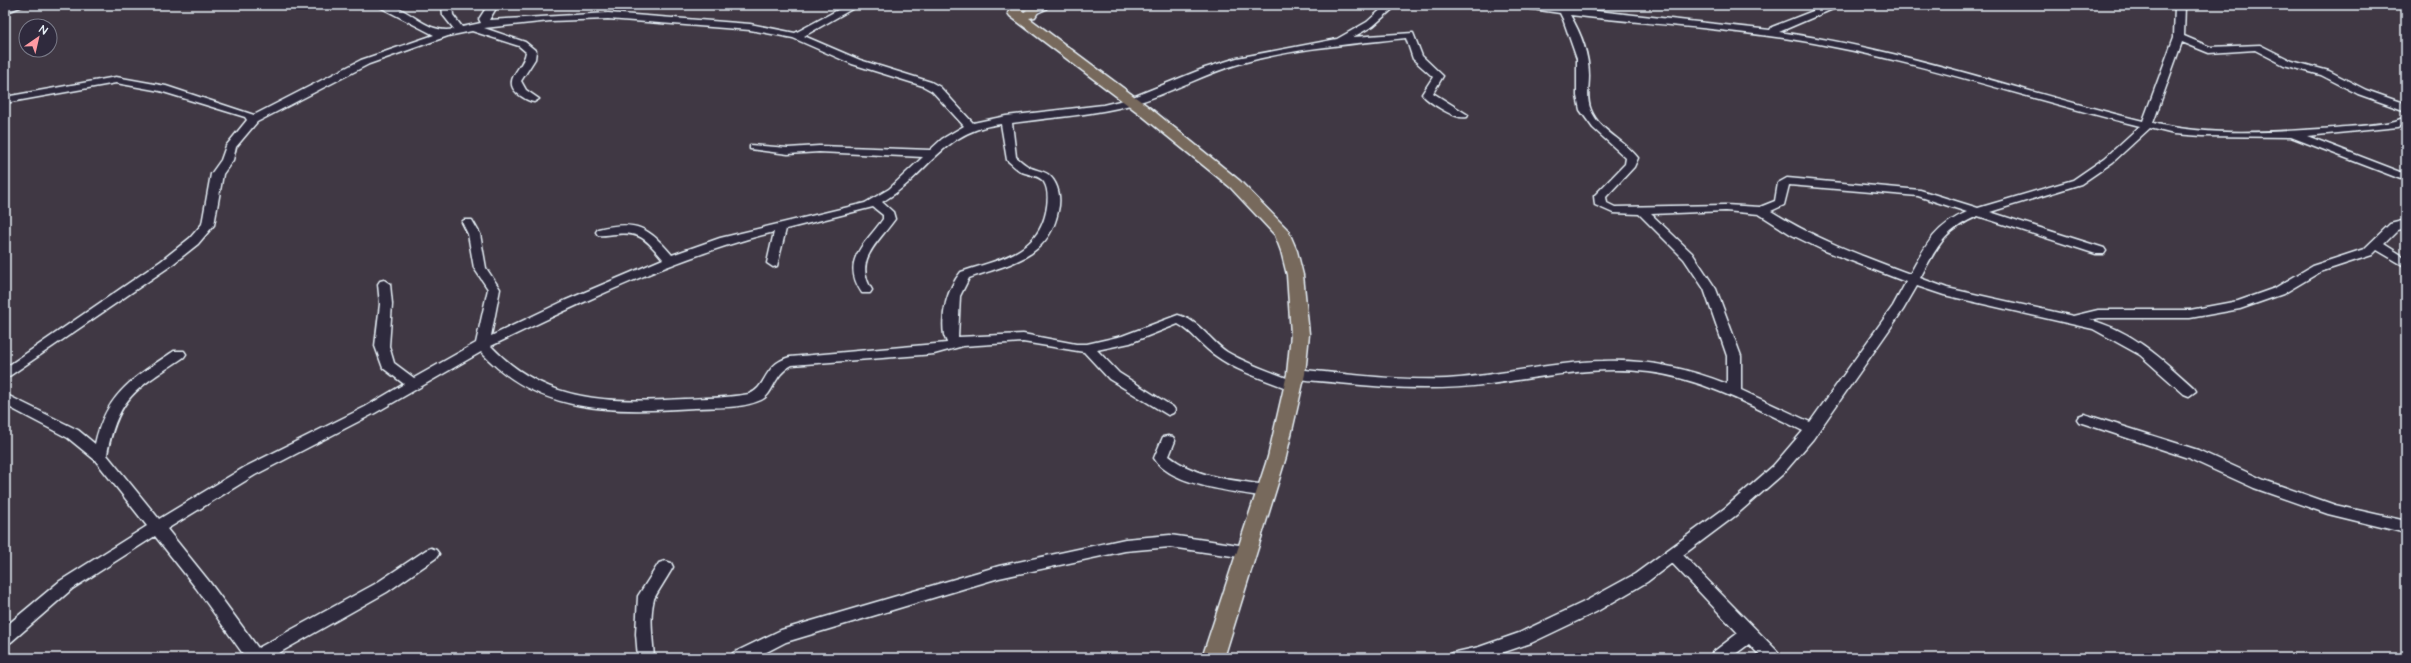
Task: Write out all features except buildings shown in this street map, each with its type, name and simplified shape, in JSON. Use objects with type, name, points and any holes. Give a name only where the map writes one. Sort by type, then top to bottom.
[{"type":"main road","points":[[1025,8],[1074,57],[1132,101],[1235,184],[1282,233],[1289,251],[1295,275],[1300,334],[1295,380],[1277,457],[1213,658]]},
{"type":"main road","points":[[1025,8],[1074,57]]},
{"type":"street","points":[[5,10],[20,5]]},
{"type":"street","points":[[381,5],[397,11],[431,31],[445,34]]},
{"type":"street","points":[[447,5],[448,15],[459,30]]},
{"type":"street","points":[[491,24],[484,22],[484,19],[493,5]]},
{"type":"street","points":[[796,36],[854,5]]},
{"type":"street","points":[[1340,41],[1370,24],[1392,5]]},
{"type":"street","points":[[1525,5],[1543,6],[1564,12],[1590,16],[1773,34],[1853,48],[2174,131],[2207,134],[2290,133],[2371,128],[2398,124],[2406,120]]},
{"type":"street","points":[[1773,34],[1775,29],[1816,13],[1820,7],[1837,5]]},
{"type":"street","points":[[1458,658],[1491,654],[1590,607],[1641,578],[1730,512],[1778,470],[1812,429],[1899,307],[1933,243],[1942,232],[1956,221],[1977,212],[2077,182],[2110,160],[2147,125],[2179,37],[2180,5]]},
{"type":"street","points":[[1564,12],[1574,28],[1584,76],[1582,98],[1588,115],[1632,158],[1630,165],[1600,196],[1601,205],[1613,210],[1725,208],[1762,211],[1796,232],[1827,247],[1944,291],[2097,326],[2146,352],[2189,391]]},
{"type":"street","points":[[5,374],[165,264],[194,242],[208,226],[217,174],[227,160],[231,146],[253,120],[271,109],[365,62],[459,30],[491,24],[550,18],[629,16],[750,26],[796,36],[856,62],[927,84],[936,89],[971,127]]},
{"type":"street","points":[[470,28],[492,33],[522,44],[531,51],[532,57],[515,80],[518,91],[534,99]]},
{"type":"street","points":[[6,634],[66,585],[250,471],[370,410],[412,384],[482,345],[568,304],[670,260],[724,241],[855,210],[875,203],[893,191],[934,154],[946,141],[971,127],[1006,119],[1075,112],[1132,101],[1208,70],[1241,60],[1340,41],[1410,35],[1417,57],[1438,76],[1427,94],[1437,102],[1463,115]]},
{"type":"street","points":[[2179,37],[2209,50],[2256,47],[2288,62],[2325,73],[2362,92],[2406,108]]},
{"type":"street","points":[[5,100],[116,80],[162,88],[249,115],[253,120]]},
{"type":"street","points":[[1006,119],[1011,158],[1023,168],[1046,178],[1052,185],[1054,199],[1052,221],[1048,232],[1036,245],[1020,255],[965,275],[958,281],[953,296],[951,336],[953,340],[961,342],[1023,338],[1076,348],[1087,348],[1125,340],[1178,319],[1188,324],[1222,355],[1248,368],[1295,380],[1439,384],[1469,382],[1561,368],[1648,367],[1687,376],[1734,392],[1812,429]]},
{"type":"street","points":[[2290,133],[2406,178]]},
{"type":"street","points":[[754,147],[788,151],[819,149],[934,154]]},
{"type":"street","points":[[1762,211],[1780,203],[1784,183],[1793,181],[1920,193],[2100,251]]},
{"type":"street","points":[[866,290],[858,281],[856,272],[860,260],[889,219],[889,214],[875,203]]},
{"type":"street","points":[[1642,210],[1688,256],[1710,289],[1734,356],[1734,392]]},
{"type":"street","points":[[468,222],[476,232],[477,257],[481,269],[494,289],[482,345],[489,354],[513,376],[549,393],[580,402],[630,407],[734,401],[756,397],[763,391],[774,371],[790,361],[934,350],[950,347],[961,342]]},
{"type":"street","points":[[2071,320],[2098,314],[2190,314],[2240,305],[2279,290],[2316,269],[2368,252],[2394,227],[2406,224]]},
{"type":"street","points":[[774,263],[781,227]]},
{"type":"street","points":[[602,232],[629,228],[640,229],[650,237],[670,260]]},
{"type":"street","points":[[2376,244],[2406,263]]},
{"type":"street","points":[[384,284],[386,304],[382,346],[388,365],[412,384]]},
{"type":"street","points":[[1087,348],[1114,376],[1168,410]]},
{"type":"street","points":[[100,456],[104,434],[115,406],[138,383],[179,354]]},
{"type":"street","points":[[5,399],[73,434],[100,456],[158,527],[255,658],[380,588],[431,554]]},
{"type":"street","points":[[2084,419],[2193,454],[2259,484],[2333,510],[2406,527]]},
{"type":"street","points":[[1168,441],[1161,458],[1168,465],[1202,479],[1266,491]]},
{"type":"street","points":[[739,658],[781,637],[911,597],[999,572],[1117,546],[1170,541],[1246,552]]},
{"type":"street","points":[[1673,554],[1773,658]]},
{"type":"street","points":[[646,658],[644,634],[646,596],[656,584],[665,567]]},
{"type":"street","points":[[1718,658],[1749,634]]}]
